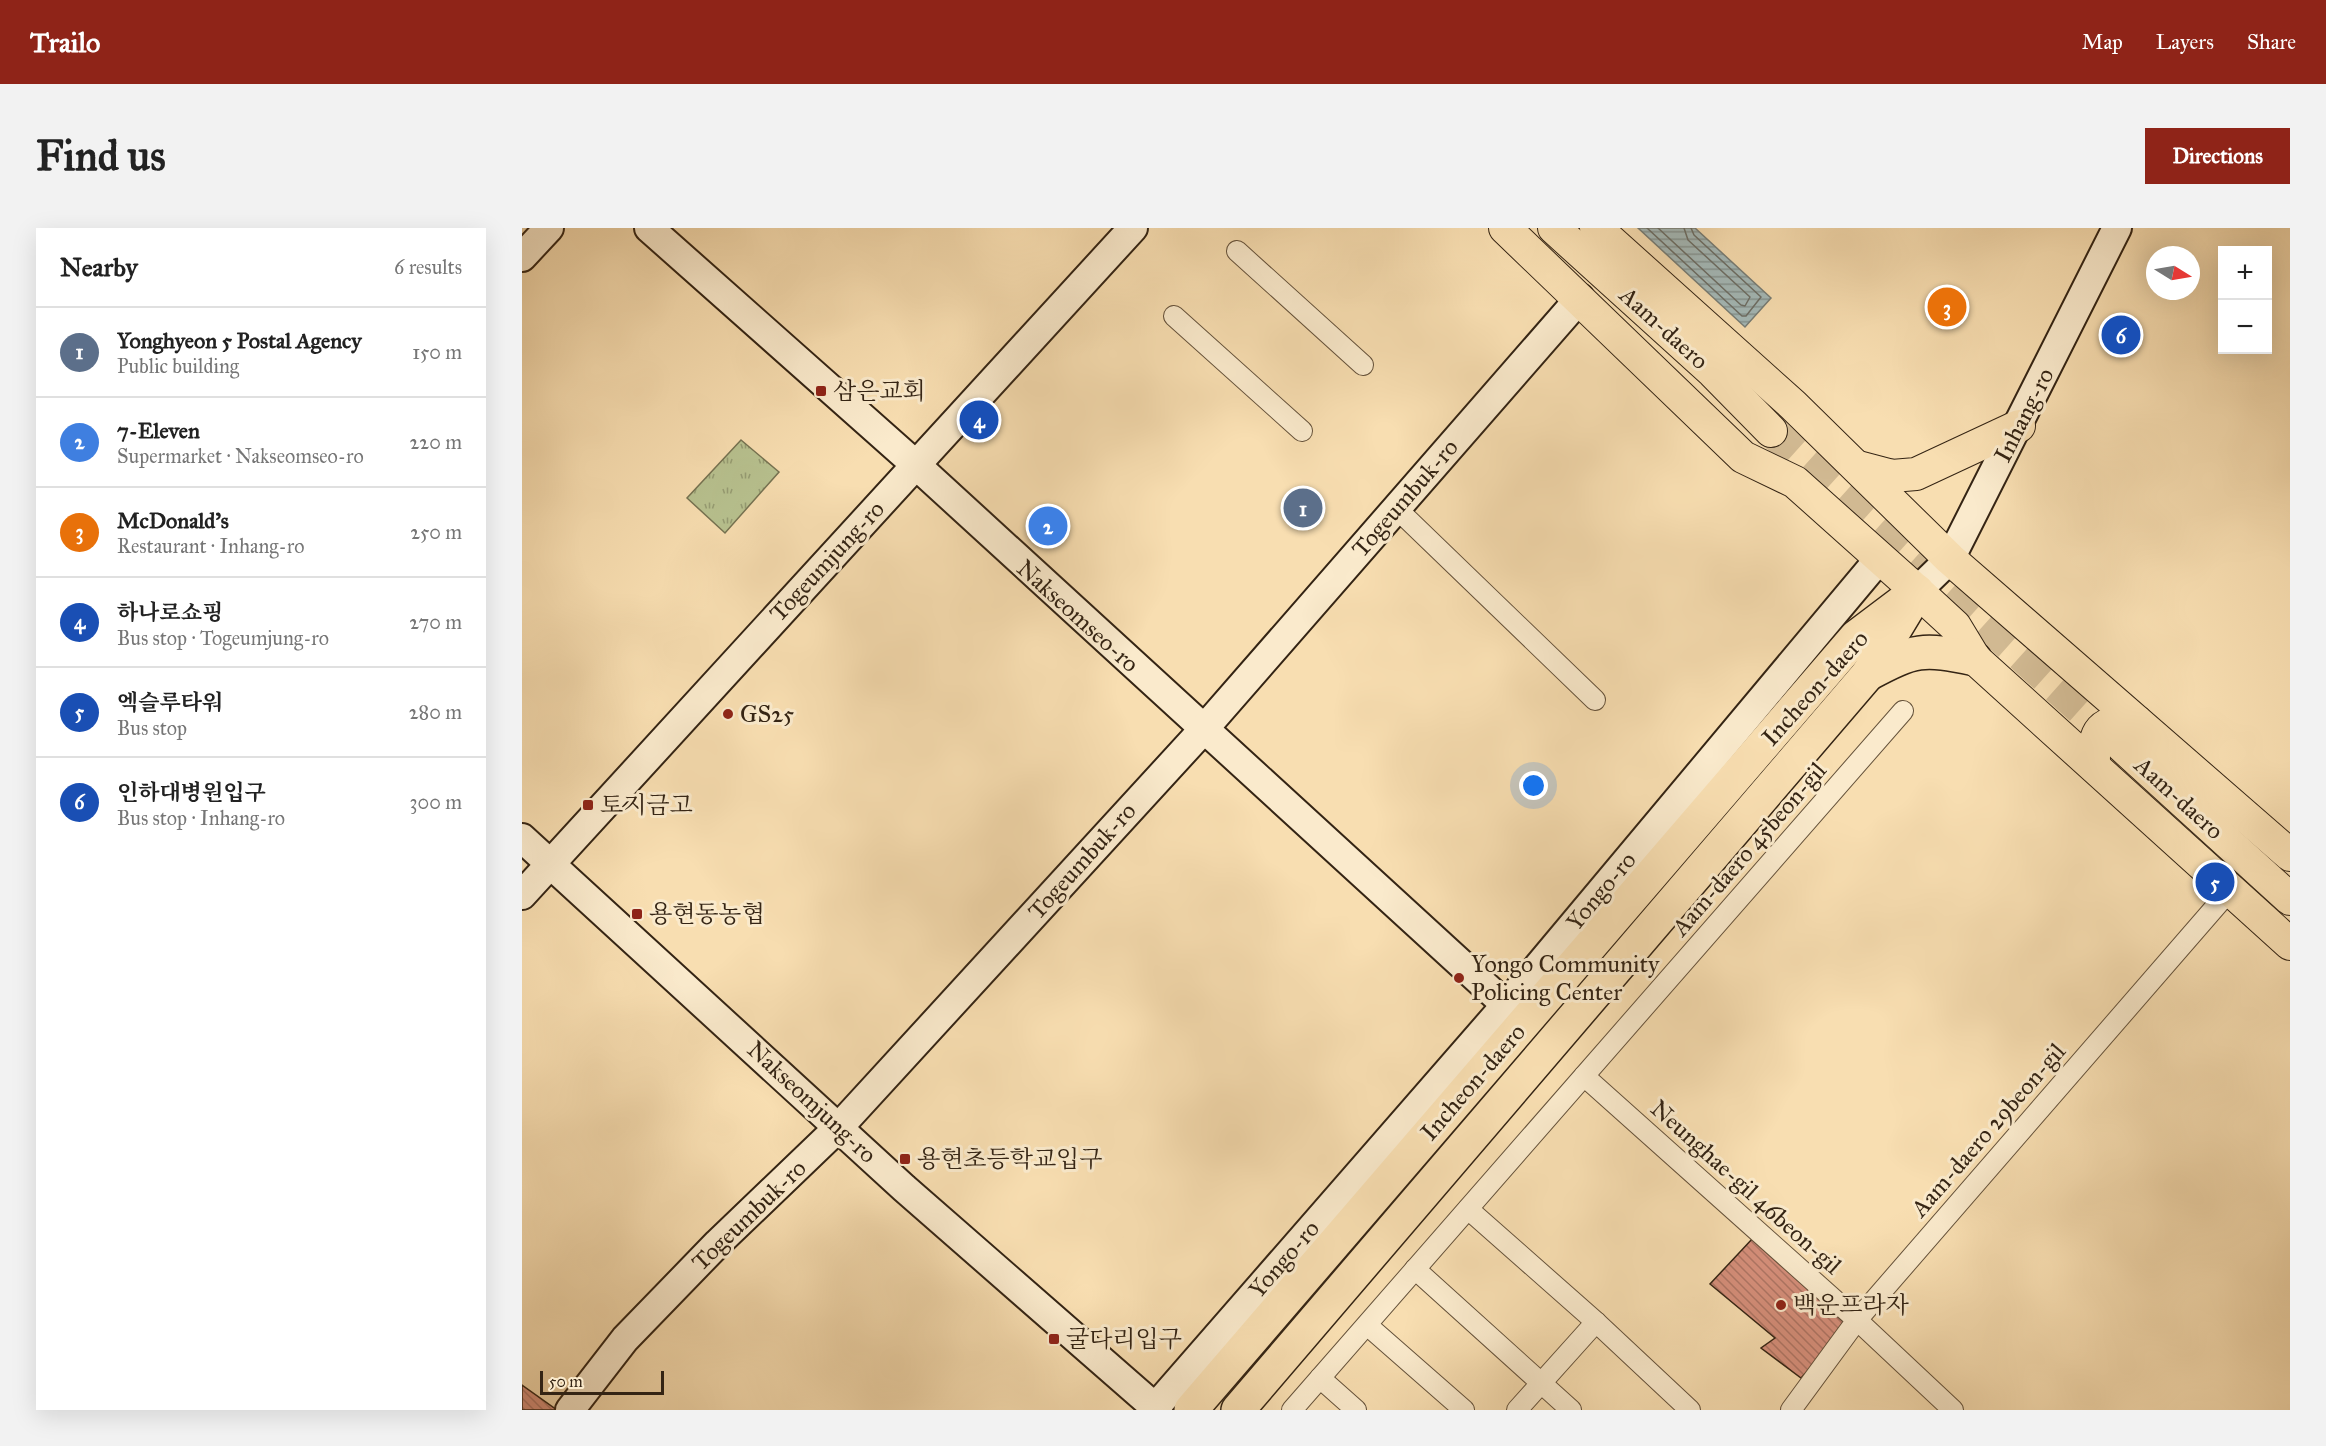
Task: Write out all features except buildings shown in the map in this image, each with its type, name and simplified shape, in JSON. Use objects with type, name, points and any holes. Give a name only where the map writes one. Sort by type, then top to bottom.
[{"type":"highway","name":"Incheon-daero","points":[[1238,1410],[1868,674],[1917,591]]},
{"type":"highway","name":"Incheon-daero","points":[[1192,1409],[1856,637],[1917,591]]},
{"type":"highway","points":[[1868,674],[1918,651],[1943,652],[1975,659]]},
{"type":"main road","points":[[1505,228],[1743,457],[1795,482],[1917,591],[1955,626],[1975,659],[2290,944]]},
{"type":"main road","name":"Aam-daero","points":[[1554,228],[1713,372],[1771,431]]},
{"type":"main road","points":[[1596,228],[1793,405],[2129,734],[2290,855]]},
{"type":"main road","points":[[1743,457],[1766,454],[1779,448],[1790,438],[1794,423],[1793,405]]},
{"type":"main road","points":[[1858,467],[1892,476],[1916,474],[2019,426]]},
{"type":"main road","points":[[2094,766],[2093,746],[2097,734],[2108,723],[2118,720],[2129,734]]},
{"type":"main road","name":"Aam-daero","points":[[2129,734],[2290,899]]},
{"type":"street","points":[[522,257],[549,228]]},
{"type":"street","name":"Nakseomseo-ro","points":[[650,228],[915,465],[1506,1005]]},
{"type":"street","name":"Togeumjung-ro","points":[[522,895],[1133,228]]},
{"type":"street","name":"Inhang-ro","points":[[1917,591],[1950,559],[2019,426],[2116,228]]},
{"type":"street","points":[[1237,250],[1363,364]]},
{"type":"street","name":"Togeumbuk-ro","points":[[570,1410],[625,1339],[718,1244],[839,1127],[1203,730],[1580,298]]},
{"type":"street","points":[[1174,316],[1302,431]]},
{"type":"street","points":[[1396,508],[1595,700]]},
{"type":"street","name":"Yongo-ro","points":[[1155,1409],[1506,1005],[1880,558]]},
{"type":"street","name":"Aam-daero 45beon-gil","points":[[1292,1410],[1904,711]]},
{"type":"street","name":"Nakseomjung-ro","points":[[522,838],[904,1188],[1155,1409]]},
{"type":"street","name":"Aam-daero 29beon-gil","points":[[1802,1406],[1857,1320],[2231,889]]},
{"type":"street","name":"Neunghae-gil 46beon-gil","points":[[1584,1076],[1857,1320],[1953,1410]]},
{"type":"street","points":[[1467,1209],[1596,1322],[1690,1410]]},
{"type":"street","points":[[1416,1269],[1571,1410]]},
{"type":"street","points":[[1517,1410],[1596,1322]]},
{"type":"street","points":[[1367,1325],[1464,1410]]},
{"type":"street","points":[[1320,1378],[1356,1410]]},
{"type":"green space","points":[[741,440],[779,472],[725,533],[687,498]]},
{"type":"water","points":[[1638,228],[1695,228],[1771,298],[1745,327]]},
{"type":"tunnel","points":[[1771,431],[2122,746]]},
{"type":"place","name":"McDonald's","points":[[1947,307]]},
{"type":"place","name":"인하대병원입구","points":[[2121,335]]},
{"type":"place","name":"삼은교회","points":[[821,391]]},
{"type":"place","name":"하나로쇼핑","points":[[979,420]]},
{"type":"place","name":"Yonghyeon 5 Postal Agency","points":[[1303,508]]},
{"type":"place","name":"7-Eleven","points":[[1048,526]]},
{"type":"place","name":"GS25","points":[[728,714]]},
{"type":"place","name":"토지금고","points":[[588,805]]},
{"type":"place","name":"엑슬루타워","points":[[2215,882]]},
{"type":"place","name":"용현동농협","points":[[637,914]]},
{"type":"place","name":"Yongo Community Policing Center","points":[[1459,978]]},
{"type":"place","name":"용현초등학교입구","points":[[905,1159]]},
{"type":"place","name":"백운프라자","points":[[1781,1305]]},
{"type":"place","name":"굴다리입구","points":[[1054,1339]]}]
